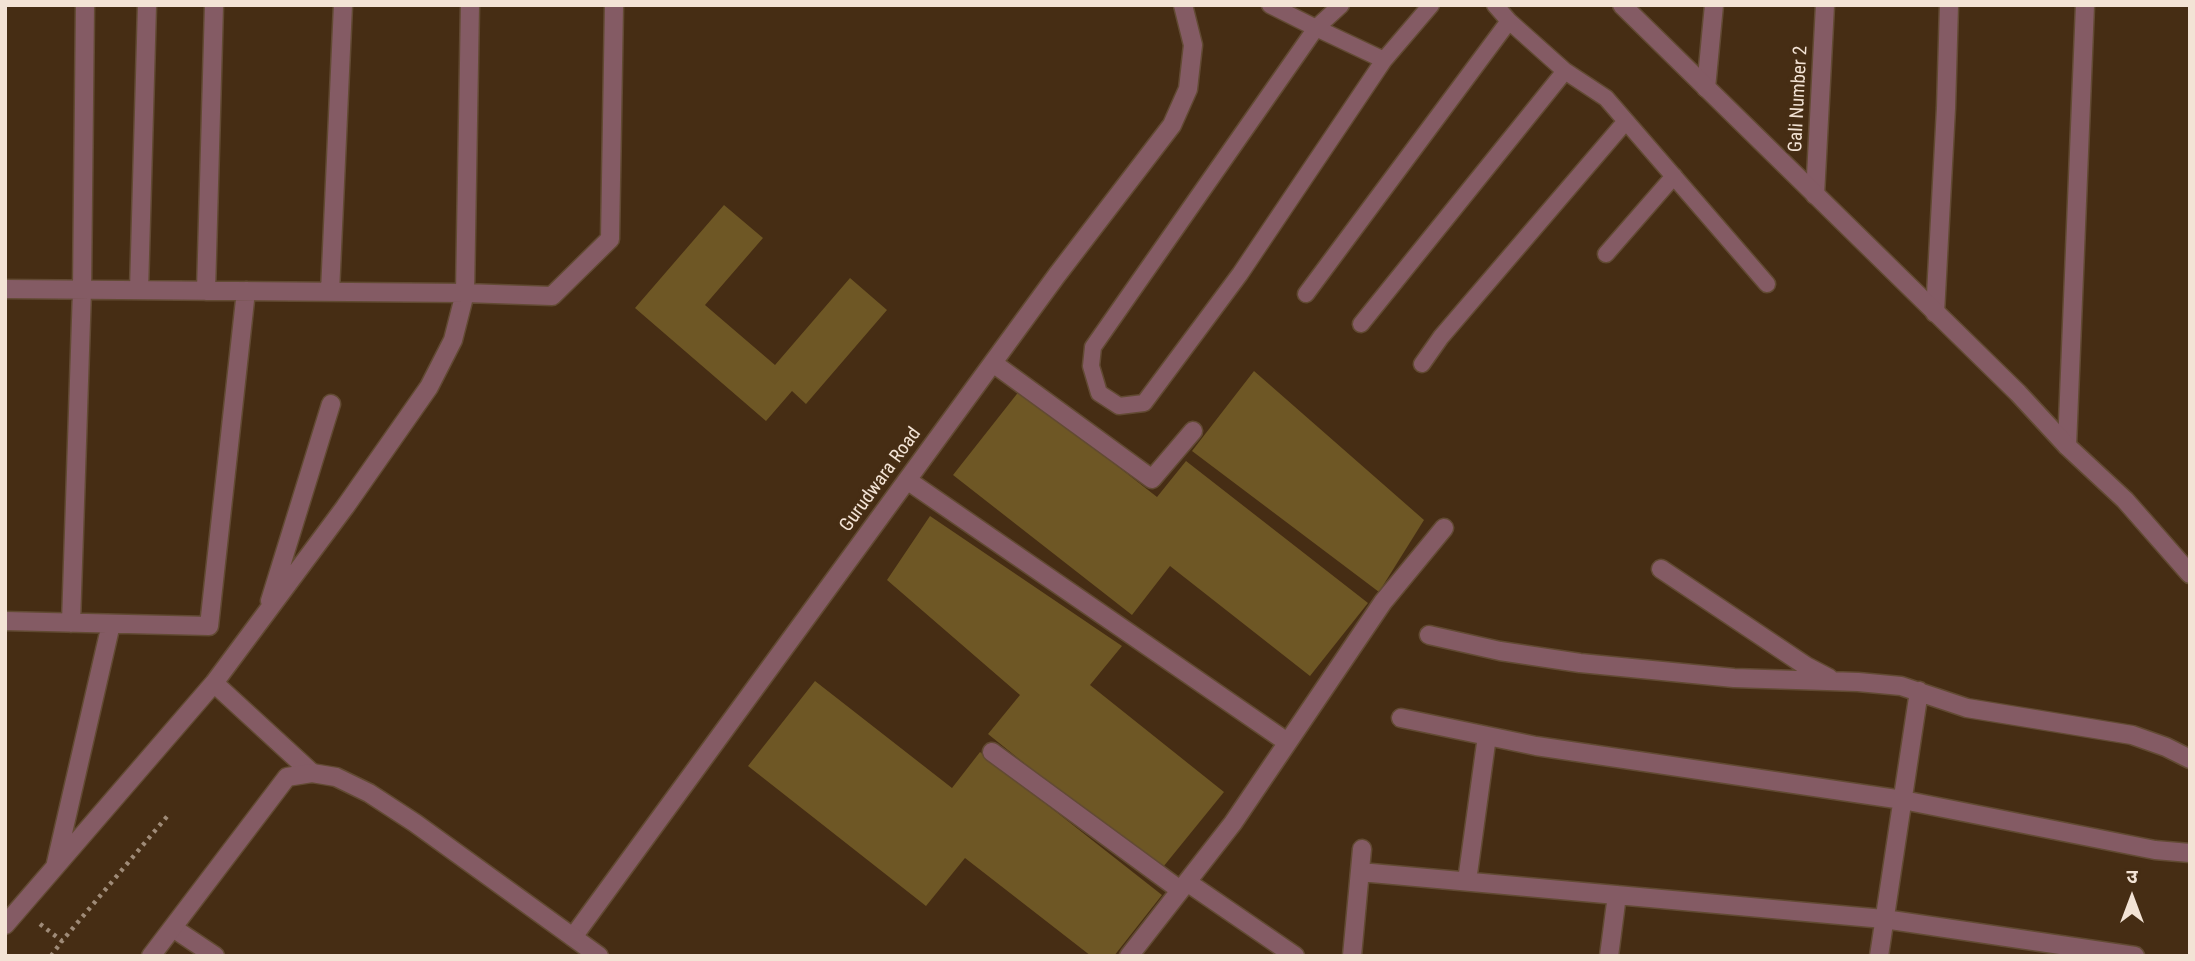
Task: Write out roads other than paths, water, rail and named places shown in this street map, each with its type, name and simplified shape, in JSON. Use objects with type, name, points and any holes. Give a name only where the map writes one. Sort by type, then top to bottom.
[{"type":"street","points":[[71,623],[82,290],[85,5]]},
{"type":"street","points":[[139,290],[147,5]]},
{"type":"street","points":[[206,291],[214,5]]},
{"type":"street","points":[[330,292],[343,5]]},
{"type":"street","points":[[5,925],[214,683],[429,387],[453,340],[465,293],[470,5]]},
{"type":"street","points":[[5,289],[552,296],[610,239],[614,5]]},
{"type":"street","name":"Gurudwara Road","points":[[573,937],[993,363],[1172,125],[1188,89],[1193,46],[1183,5]]},
{"type":"street","points":[[1622,5],[2018,393],[2067,446],[2125,500],[2190,574]]},
{"type":"street","points":[[1706,88],[1714,5]]},
{"type":"street","name":"Gali Number 2","points":[[1815,195],[1825,5]]},
{"type":"street","points":[[1935,313],[1949,5]]},
{"type":"street","points":[[2067,446],[2085,5]]},
{"type":"street","points":[[5,621],[209,626],[246,291]]},
{"type":"street","points":[[993,363],[1152,479],[1194,431]]},
{"type":"street","points":[[265,614],[331,404]]},
{"type":"street","points":[[907,480],[1287,742]]},
{"type":"street","points":[[1129,956],[1233,823],[1383,601],[1444,528]]},
{"type":"street","points":[[1661,569],[1805,666],[1836,682]]},
{"type":"street","points":[[55,867],[111,624]]},
{"type":"street","points":[[1429,635],[1500,651],[1580,663],[1734,678],[1869,683],[1919,691],[1967,708],[2132,735],[2190,759]]},
{"type":"street","points":[[214,683],[313,773]]},
{"type":"street","points":[[1879,956],[1919,691]]},
{"type":"street","points":[[1401,718],[1550,748],[1903,800],[2155,850],[2190,853]]},
{"type":"street","points":[[1467,881],[1487,736]]},
{"type":"street","points":[[992,752],[1184,886],[1295,956]]},
{"type":"street","points":[[151,956],[287,778],[313,773],[336,778],[369,793],[415,823],[599,956]]},
{"type":"street","points":[[1352,956],[1362,849]]},
{"type":"street","points":[[1360,872],[1884,919],[2136,956]]},
{"type":"street","points":[[1609,956],[1617,895]]},
{"type":"street","points":[[173,928],[215,956]]},
{"type":"lane","points":[[1270,5],[1384,60]]},
{"type":"lane","points":[[1340,5],[1316,28],[1093,347],[1091,366],[1100,393],[1119,406],[1144,403],[1240,274],[1384,60],[1431,5]]},
{"type":"lane","points":[[1495,5],[1508,21],[1565,71],[1606,98],[1767,284]]},
{"type":"lane","points":[[1306,294],[1508,21]]},
{"type":"lane","points":[[1361,324],[1565,71]]},
{"type":"lane","points":[[1422,364],[1441,337],[1626,121]]},
{"type":"lane","points":[[1606,254],[1674,176]]}]
